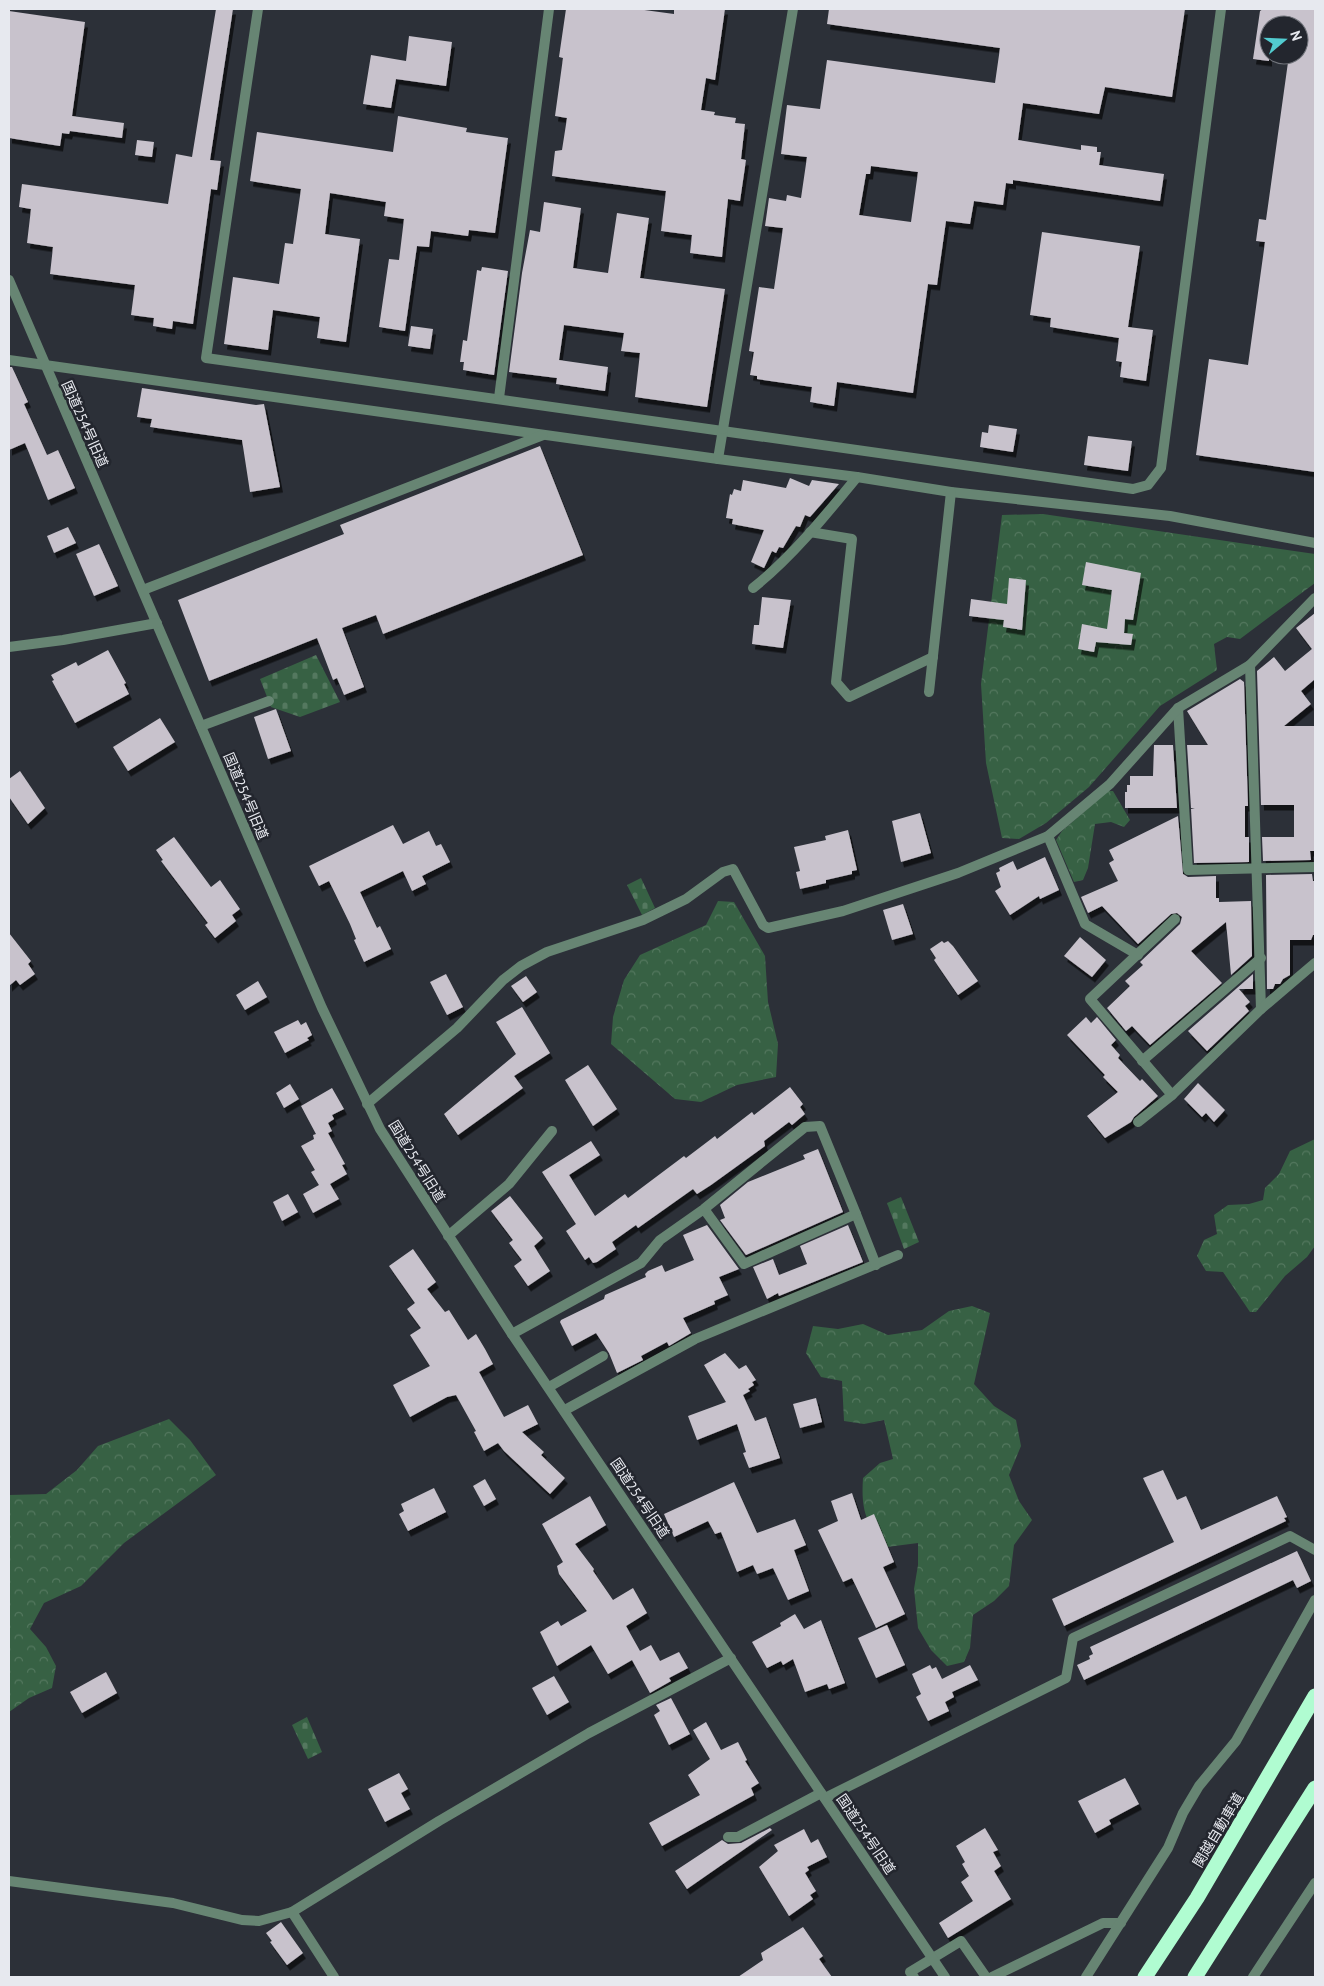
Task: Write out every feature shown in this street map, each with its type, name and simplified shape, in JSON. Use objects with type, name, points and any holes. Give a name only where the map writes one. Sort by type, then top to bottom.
[{"type":"highway","name":"関越自動車道","points":[[1145,1977],[1197,1898],[1315,1696]]},
{"type":"highway","points":[[1195,1977],[1315,1788]]},
{"type":"street","points":[[258,9],[206,358],[723,429],[1133,489],[1148,485],[1161,468],[1221,9]]},
{"type":"street","points":[[499,398],[549,9]]},
{"type":"street","points":[[718,459],[792,9]]},
{"type":"street","name":"国道254号旧道","points":[[9,280],[322,1008],[367,1104],[405,1170],[512,1334],[565,1410],[945,1977]]},
{"type":"street","points":[[9,360],[857,477],[951,492],[1170,516],[1315,543]]},
{"type":"street","points":[[142,590],[544,435]]},
{"type":"street","points":[[753,588],[769,576],[857,477]]},
{"type":"street","points":[[929,692],[951,492]]},
{"type":"street","points":[[810,532],[852,539],[836,682],[849,697],[933,657]]},
{"type":"street","points":[[367,1104],[457,1028],[503,980],[521,966],[547,952],[643,920],[686,899],[723,872],[733,869],[763,925],[768,928],[843,911],[949,876],[1048,836],[1110,784],[1178,708],[1250,665],[1313,604]]},
{"type":"street","points":[[9,647],[157,624]]},
{"type":"street","points":[[1250,665],[1256,869],[1261,958],[1261,1009]]},
{"type":"street","points":[[201,726],[269,701]]},
{"type":"street","points":[[1178,708],[1188,870],[1315,867]]},
{"type":"street","points":[[1048,836],[1085,924],[1138,955]]},
{"type":"street","points":[[1172,1095],[1090,999],[1175,919]]},
{"type":"street","points":[[1142,1061],[1261,958]]},
{"type":"street","points":[[1138,1122],[1172,1095],[1261,1009],[1315,963]]},
{"type":"street","points":[[512,1334],[641,1263],[660,1240],[704,1208],[804,1128],[820,1126],[876,1265]]},
{"type":"street","points":[[448,1236],[508,1184],[552,1131]]},
{"type":"street","points":[[704,1208],[744,1264],[856,1214]]},
{"type":"street","points":[[565,1410],[695,1340],[898,1255]]},
{"type":"street","points":[[549,1387],[603,1356]]},
{"type":"street","points":[[728,1836],[738,1838],[1066,1678],[1074,1638],[1290,1536],[1315,1550]]},
{"type":"street","points":[[1086,1977],[1168,1848],[1183,1813],[1199,1786],[1236,1741],[1315,1600]]},
{"type":"street","points":[[10,1882],[173,1902],[242,1920],[259,1921],[292,1912],[439,1821],[590,1732],[731,1658]]},
{"type":"street","points":[[1253,1977],[1315,1883]]},
{"type":"street","points":[[292,1912],[334,1977]]},
{"type":"street","points":[[992,1977],[1102,1923],[1121,1923]]},
{"type":"street","points":[[914,1977],[910,1972],[931,1957],[961,1941],[986,1977]]},
{"type":"green space","points":[[1043,514],[1315,554],[1315,583],[1240,639],[1227,637],[1214,644],[1217,670],[1160,706],[1089,787],[1046,823],[1019,839],[1002,838],[986,763],[981,684],[1002,515]]},
{"type":"green space","points":[[316,655],[340,702],[300,717],[271,707],[260,679]]},
{"type":"green space","points":[[1108,791],[1113,791],[1130,820],[1124,827],[1111,822],[1095,824],[1088,868],[1083,880],[1074,882],[1056,840],[1062,831]]},
{"type":"green space","points":[[641,878],[655,908],[642,915],[627,885]]},
{"type":"green space","points":[[718,901],[734,902],[765,956],[768,1002],[778,1044],[776,1077],[737,1085],[701,1102],[675,1099],[611,1044],[613,1017],[624,980],[640,955],[706,925]]},
{"type":"green space","points":[[1315,1139],[1315,1246],[1307,1257],[1285,1276],[1256,1312],[1250,1312],[1223,1272],[1206,1271],[1197,1256],[1204,1240],[1217,1234],[1214,1215],[1228,1205],[1249,1204],[1263,1200],[1265,1188],[1279,1174],[1290,1151]]},
{"type":"green space","points":[[901,1197],[919,1242],[904,1249],[887,1203]]},
{"type":"green space","points":[[972,1306],[990,1313],[974,1384],[994,1406],[1016,1420],[1021,1446],[1009,1475],[1019,1501],[1032,1520],[1014,1545],[1009,1586],[994,1601],[973,1615],[970,1648],[964,1662],[947,1666],[931,1650],[918,1628],[914,1589],[918,1565],[918,1543],[887,1547],[874,1531],[866,1516],[863,1499],[863,1478],[880,1463],[893,1459],[884,1420],[864,1424],[844,1421],[842,1381],[821,1377],[806,1353],[813,1326],[838,1329],[863,1324],[888,1335],[922,1330],[949,1311]]},
{"type":"green space","points":[[169,1419],[190,1440],[216,1475],[124,1543],[81,1586],[44,1603],[30,1629],[46,1647],[56,1666],[52,1688],[29,1698],[9,1712],[9,1495],[46,1494],[77,1470],[98,1446]]},
{"type":"green space","points":[[307,1717],[322,1752],[308,1759],[292,1725]]},
{"type":"building","points":[[216,9],[233,9],[210,160],[221,161],[217,190],[211,189],[193,324],[173,321],[172,329],[153,326],[154,318],[131,315],[135,285],[50,274],[53,247],[27,243],[31,209],[19,207],[22,184],[168,204],[176,154],[192,157]]},
{"type":"building","points":[[566,9],[637,9],[674,14],[674,9],[725,9],[715,80],[706,78],[701,110],[715,112],[714,115],[736,118],[735,123],[745,124],[741,159],[746,160],[740,201],[728,199],[722,257],[690,253],[692,235],[661,231],[666,191],[552,176],[555,151],[562,150],[567,118],[555,116],[563,58],[559,57]]},
{"type":"building","points":[[829,9],[1185,9],[1172,97],[1105,87],[1099,114],[1023,103],[1018,140],[1081,150],[1081,145],[1097,147],[1097,152],[1101,152],[1099,165],[1164,174],[1160,201],[1013,180],[1013,184],[1006,183],[1003,205],[974,201],[970,224],[946,221],[937,285],[928,284],[913,393],[837,382],[834,406],[810,402],[812,387],[757,379],[757,376],[750,375],[754,352],[749,351],[759,287],[774,289],[783,228],[765,226],[769,198],[786,201],[787,195],[801,198],[807,157],[781,154],[787,105],[820,109],[827,60],[995,83],[1000,48],[827,24]],"holes":[[[871,166],[918,172],[911,222],[859,215],[866,174],[870,174]]]},
{"type":"building","points":[[1263,9],[1315,9],[1315,472],[1196,455],[1209,359],[1248,365],[1265,242],[1256,241],[1259,219],[1266,220],[1288,65],[1309,65],[1309,15],[1259,15],[1260,11]]},
{"type":"building","points":[[9,11],[85,22],[72,116],[124,123],[122,138],[70,131],[69,134],[62,133],[60,146],[9,138]]},
{"type":"building","points":[[1259,18],[1259,60],[1253,59]]},
{"type":"building","points":[[409,36],[452,42],[446,86],[396,79],[391,108],[363,104],[371,55],[406,61]]},
{"type":"building","points":[[398,116],[467,128],[466,132],[508,138],[495,233],[469,230],[468,236],[431,231],[429,247],[417,246],[405,331],[379,327],[389,259],[399,260],[404,219],[384,216],[386,202],[330,193],[325,234],[360,239],[346,342],[317,338],[320,317],[273,310],[268,350],[224,344],[233,277],[279,284],[285,243],[293,244],[301,189],[250,181],[257,132],[393,152]]},
{"type":"building","points":[[137,140],[154,142],[152,157],[135,155]]},
{"type":"building","points":[[544,202],[581,208],[573,268],[608,273],[617,213],[649,218],[640,278],[725,289],[707,407],[635,397],[640,353],[621,351],[624,333],[564,325],[559,360],[608,367],[605,391],[556,384],[557,378],[509,372],[522,273],[530,230],[540,232]]},
{"type":"building","points":[[1042,232],[1140,246],[1128,327],[1153,330],[1146,381],[1120,377],[1122,362],[1116,361],[1119,338],[1050,327],[1051,318],[1030,315]]},
{"type":"building","points":[[482,267],[508,271],[494,375],[463,370],[464,362],[460,362],[463,340],[467,341],[477,270],[481,271]]},
{"type":"building","points":[[411,326],[433,329],[430,349],[408,346]]},
{"type":"building","points":[[9,367],[12,367],[28,402],[24,404],[47,455],[58,450],[75,488],[48,500],[25,443],[9,450]]},
{"type":"building","points":[[142,388],[256,405],[264,404],[280,487],[250,492],[242,440],[150,427],[152,419],[137,417]]},
{"type":"building","points":[[989,425],[1017,429],[1013,452],[980,447],[982,432],[988,433]]},
{"type":"building","points":[[1088,436],[1132,441],[1128,471],[1084,465]]},
{"type":"building","points":[[540,446],[583,555],[383,634],[376,615],[342,628],[364,687],[344,695],[337,678],[333,680],[317,638],[209,681],[178,600],[344,534],[340,525]]},
{"type":"building","points":[[790,478],[809,486],[812,480],[839,484],[810,517],[805,515],[800,527],[796,526],[783,548],[779,547],[776,553],[772,551],[764,568],[751,562],[764,530],[732,524],[733,519],[726,518],[730,494],[732,495],[734,489],[741,491],[743,480],[786,488]]},
{"type":"building","points":[[68,527],[76,543],[54,553],[47,536]]},
{"type":"building","points":[[99,544],[118,586],[94,596],[76,554]]},
{"type":"building","points":[[1086,562],[1141,573],[1133,620],[1125,619],[1124,633],[1133,634],[1131,645],[1096,642],[1094,652],[1078,649],[1082,624],[1107,629],[1112,590],[1082,585]]},
{"type":"building","points":[[1009,578],[1026,580],[1022,630],[1003,627],[1004,620],[969,616],[971,599],[1007,604]]},
{"type":"building","points":[[762,597],[791,600],[783,648],[752,644],[754,625],[759,625]]},
{"type":"building","points":[[1315,613],[1315,679],[1301,691],[1311,704],[1284,726],[1315,726],[1315,851],[1310,851],[1311,860],[1263,861],[1262,837],[1294,837],[1294,805],[1261,805],[1257,671],[1274,657],[1285,671],[1312,649],[1296,628]]},
{"type":"building","points":[[108,650],[126,683],[124,684],[129,694],[75,723],[52,681],[54,680],[51,675],[76,662],[78,666]]},
{"type":"building","points":[[1240,679],[1244,682],[1248,806],[1245,806],[1245,837],[1249,837],[1249,862],[1194,863],[1191,809],[1195,808],[1191,808],[1187,745],[1208,745],[1187,711]]},
{"type":"building","points":[[276,709],[291,751],[268,759],[254,717]]},
{"type":"building","points":[[160,718],[175,742],[128,771],[113,747]]},
{"type":"building","points":[[1154,745],[1173,745],[1177,808],[1125,808],[1125,792],[1127,792],[1127,785],[1130,785],[1130,776],[1153,776]]},
{"type":"building","points":[[20,771],[45,808],[28,824],[9,797],[9,779]]},
{"type":"building","points":[[920,813],[931,853],[901,862],[892,821]]},
{"type":"building","points":[[1178,816],[1183,874],[1188,877],[1216,876],[1216,898],[1219,898],[1219,902],[1251,901],[1252,956],[1231,975],[1226,922],[1191,951],[1222,983],[1150,1045],[1132,1026],[1126,1031],[1107,1008],[1130,986],[1125,981],[1143,965],[1140,962],[1180,924],[1182,917],[1177,913],[1171,914],[1138,944],[1102,906],[1088,913],[1081,897],[1118,881],[1109,863],[1114,860],[1109,850]]},
{"type":"building","points":[[393,825],[403,844],[429,831],[436,846],[441,844],[450,862],[422,876],[426,884],[412,891],[403,871],[360,892],[377,928],[380,926],[391,949],[364,962],[354,940],[356,939],[350,924],[329,881],[319,886],[309,866]]},
{"type":"building","points":[[848,830],[857,870],[852,871],[852,874],[826,880],[826,883],[800,889],[796,872],[800,871],[794,847],[826,840],[825,836]]},
{"type":"building","points":[[174,837],[211,887],[220,880],[240,909],[232,915],[236,921],[215,938],[205,925],[208,923],[161,861],[163,860],[156,850]]},
{"type":"building","points":[[1045,857],[1059,890],[1040,899],[1039,896],[1010,915],[995,891],[1001,887],[996,873],[1000,871],[999,868],[1013,861],[1017,870]]},
{"type":"building","points":[[1312,874],[1313,881],[1315,881],[1315,935],[1313,935],[1311,940],[1290,940],[1290,975],[1283,979],[1280,984],[1275,984],[1273,989],[1267,989],[1266,875]]},
{"type":"building","points":[[903,904],[913,934],[892,940],[883,910]]},
{"type":"building","points":[[9,933],[31,961],[28,964],[35,974],[20,985],[16,980],[9,986]]},
{"type":"building","points":[[1080,937],[1106,960],[1092,977],[1064,956]]},
{"type":"building","points":[[942,941],[944,943],[948,941],[953,946],[978,981],[958,995],[934,960],[936,958],[930,949]]},
{"type":"building","points":[[446,974],[463,1007],[447,1015],[430,982]]},
{"type":"building","points":[[1253,974],[1253,989],[1239,989],[1250,1002],[1245,1006],[1249,1011],[1207,1051],[1188,1031]]},
{"type":"building","points":[[526,976],[537,992],[523,1002],[511,986]]},
{"type":"building","points":[[258,981],[267,997],[245,1010],[236,995]]},
{"type":"building","points":[[522,1007],[550,1053],[514,1076],[523,1088],[458,1135],[444,1114],[516,1054],[496,1022]]},
{"type":"building","points":[[1086,1017],[1091,1023],[1097,1017],[1116,1040],[1111,1045],[1120,1055],[1118,1058],[1140,1081],[1142,1079],[1158,1096],[1134,1117],[1131,1122],[1105,1138],[1087,1116],[1118,1092],[1103,1077],[1105,1075],[1067,1035]]},
{"type":"building","points":[[298,1020],[301,1025],[306,1022],[312,1035],[307,1038],[309,1040],[285,1053],[274,1032]]},
{"type":"building","points":[[588,1065],[617,1109],[593,1126],[565,1080]]},
{"type":"building","points":[[1198,1083],[1225,1110],[1214,1122],[1206,1113],[1202,1117],[1184,1099]]},
{"type":"building","points":[[290,1084],[299,1099],[284,1108],[276,1093]]},
{"type":"building","points":[[790,1087],[803,1104],[800,1107],[805,1114],[792,1125],[789,1122],[764,1141],[765,1146],[697,1194],[693,1189],[638,1228],[636,1225],[612,1242],[616,1249],[597,1262],[593,1263],[589,1257],[585,1260],[566,1231],[576,1224],[542,1172],[591,1141],[600,1155],[569,1175],[595,1216],[625,1194],[628,1198],[684,1156],[686,1158],[715,1136],[717,1139],[752,1112],[754,1115]]},
{"type":"building","points":[[332,1088],[344,1109],[332,1115],[334,1119],[328,1123],[332,1131],[328,1133],[345,1164],[342,1165],[347,1174],[330,1184],[339,1199],[313,1213],[303,1194],[319,1185],[311,1172],[315,1170],[301,1146],[314,1139],[313,1135],[316,1134],[301,1106]]},
{"type":"building","points":[[818,1149],[843,1212],[746,1255],[720,1220],[725,1218],[720,1205],[748,1182],[805,1159],[803,1155]]},
{"type":"building","points":[[288,1194],[298,1212],[282,1221],[273,1202]]},
{"type":"building","points":[[510,1196],[543,1238],[534,1246],[550,1271],[528,1286],[514,1266],[522,1260],[509,1243],[513,1240],[491,1211]]},
{"type":"building","points":[[707,1225],[739,1269],[719,1277],[728,1295],[714,1301],[715,1304],[683,1318],[691,1333],[669,1346],[667,1342],[641,1356],[643,1360],[617,1373],[609,1353],[596,1333],[572,1346],[560,1322],[561,1320],[604,1299],[605,1295],[646,1277],[645,1274],[648,1271],[662,1265],[665,1272],[694,1260],[683,1235]]},
{"type":"building","points":[[848,1225],[863,1262],[779,1296],[778,1293],[767,1299],[753,1267],[773,1259],[779,1275],[807,1264],[800,1246]]},
{"type":"building","points":[[413,1249],[436,1282],[427,1289],[445,1312],[449,1310],[468,1340],[476,1334],[485,1349],[493,1364],[479,1372],[504,1417],[528,1405],[538,1424],[522,1432],[544,1452],[541,1455],[565,1478],[550,1494],[504,1451],[498,1443],[484,1451],[474,1432],[476,1431],[456,1395],[447,1397],[410,1417],[393,1385],[430,1366],[410,1335],[421,1328],[407,1309],[415,1303],[389,1266]]},
{"type":"building","points":[[725,1353],[739,1369],[746,1365],[756,1380],[752,1382],[754,1385],[748,1389],[750,1391],[743,1395],[755,1421],[766,1417],[780,1458],[749,1468],[743,1453],[746,1452],[737,1424],[697,1440],[688,1416],[726,1402],[704,1365]]},
{"type":"building","points":[[816,1398],[822,1422],[800,1428],[793,1404]]},
{"type":"building","points":[[1163,1470],[1177,1500],[1186,1496],[1201,1530],[1277,1496],[1287,1517],[1284,1518],[1286,1521],[1064,1626],[1052,1599],[1174,1542],[1143,1478]]},
{"type":"building","points":[[485,1479],[496,1499],[484,1506],[473,1486]]},
{"type":"building","points":[[734,1482],[757,1533],[795,1519],[806,1545],[794,1550],[809,1591],[788,1600],[773,1568],[757,1574],[753,1565],[737,1572],[721,1532],[715,1534],[708,1521],[674,1537],[664,1514]]},
{"type":"building","points":[[434,1488],[446,1512],[408,1531],[399,1514],[404,1511],[401,1504]]},
{"type":"building","points":[[852,1493],[861,1520],[874,1514],[894,1562],[883,1567],[905,1614],[876,1628],[852,1578],[843,1582],[818,1530],[838,1521],[831,1501]]},
{"type":"building","points":[[590,1496],[606,1525],[575,1544],[594,1569],[593,1571],[613,1600],[633,1588],[647,1613],[626,1626],[640,1651],[651,1645],[660,1661],[679,1652],[688,1668],[669,1678],[671,1681],[650,1693],[632,1660],[608,1674],[591,1645],[557,1666],[540,1632],[558,1621],[561,1626],[587,1611],[559,1574],[557,1566],[563,1562],[542,1524]]},
{"type":"building","points":[[1297,1551],[1311,1581],[1297,1588],[1293,1580],[1084,1680],[1077,1665],[1090,1659],[1089,1656],[1093,1654],[1090,1647]]},
{"type":"building","points":[[795,1614],[804,1629],[821,1620],[845,1683],[829,1689],[827,1684],[805,1692],[793,1659],[783,1665],[781,1661],[767,1668],[752,1642],[781,1626],[780,1623]]},
{"type":"building","points":[[887,1625],[905,1665],[876,1678],[858,1638]]},
{"type":"building","points":[[930,1665],[932,1669],[936,1667],[942,1679],[970,1665],[978,1680],[952,1692],[954,1697],[945,1702],[949,1711],[928,1721],[916,1697],[921,1694],[912,1674]]},
{"type":"building","points":[[106,1672],[117,1693],[82,1713],[70,1692]]},
{"type":"building","points":[[554,1676],[569,1702],[547,1715],[532,1688]]},
{"type":"building","points":[[671,1698],[690,1734],[669,1745],[654,1715],[660,1711],[656,1705]]},
{"type":"building","points":[[706,1722],[721,1750],[738,1742],[747,1760],[745,1761],[759,1783],[751,1788],[754,1795],[662,1846],[649,1823],[700,1795],[688,1775],[710,1759],[693,1730]]},
{"type":"building","points":[[399,1773],[408,1789],[401,1793],[410,1809],[385,1822],[368,1789]]},
{"type":"building","points":[[1125,1778],[1139,1804],[1109,1820],[1111,1824],[1095,1833],[1078,1801]]},
{"type":"building","points":[[770,1828],[772,1830],[687,1889],[675,1871],[722,1840],[728,1844],[741,1843]]},
{"type":"building","points":[[985,1828],[998,1850],[993,1852],[1001,1866],[994,1871],[1011,1899],[948,1938],[939,1923],[973,1901],[961,1882],[969,1876],[962,1864],[965,1862],[956,1846]]},
{"type":"building","points":[[804,1829],[811,1843],[818,1839],[827,1857],[807,1867],[809,1870],[805,1873],[816,1891],[810,1895],[813,1899],[789,1916],[759,1867],[778,1851],[774,1845]]},
{"type":"building","points":[[281,1922],[303,1953],[287,1965],[270,1942],[272,1941],[266,1933]]},
{"type":"building","points":[[803,1927],[823,1956],[819,1959],[832,1977],[738,1977],[763,1960],[761,1953]]}]
